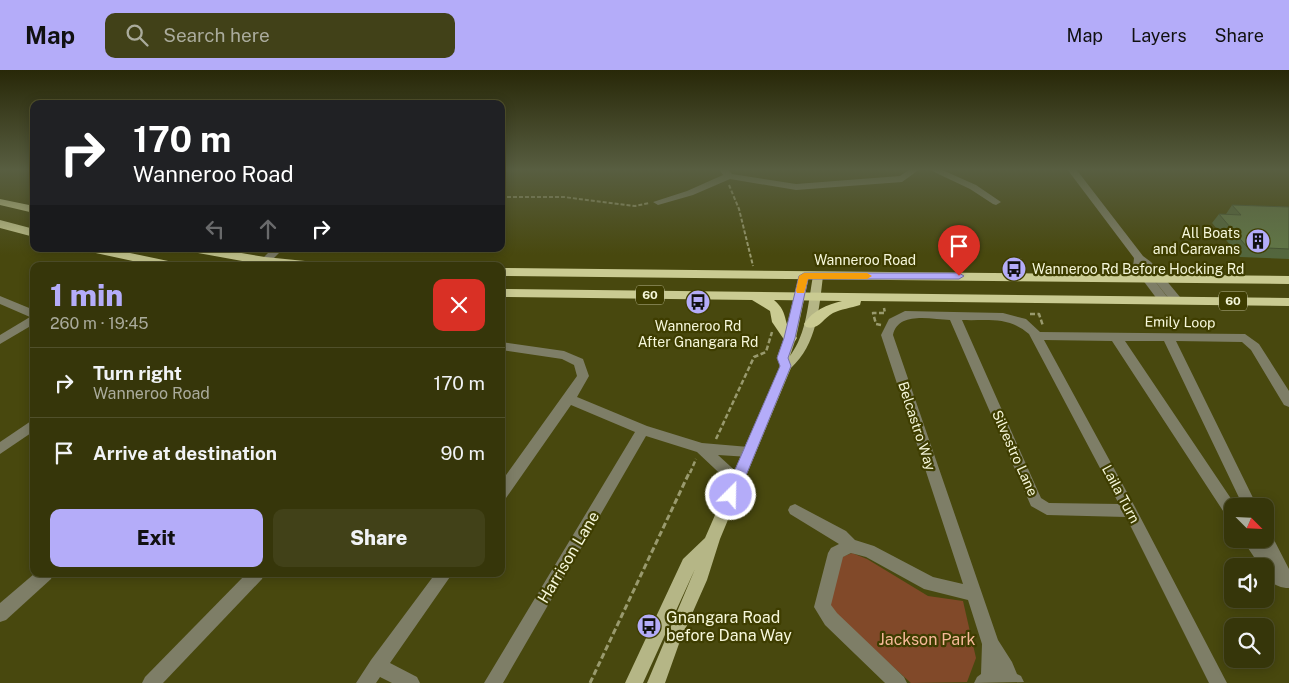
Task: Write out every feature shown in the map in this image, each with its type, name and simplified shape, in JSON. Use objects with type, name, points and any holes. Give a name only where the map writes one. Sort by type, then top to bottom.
[{"type":"highway","points":[[0,202],[30,209]]},
{"type":"highway","points":[[0,224],[30,232]]},
{"type":"highway","points":[[109,252],[155,262]]},
{"type":"highway","points":[[212,252],[257,262]]},
{"type":"highway","name":"Wanneroo Road","points":[[505,272],[1289,280]]},
{"type":"highway","name":"60","points":[[505,293],[1289,302]]},
{"type":"highway","points":[[752,296],[771,303],[779,315],[779,322],[790,338]]},
{"type":"highway","points":[[811,324],[827,310],[870,296]]},
{"type":"main road","points":[[786,366],[782,358],[790,338],[804,276]]},
{"type":"main road","points":[[656,683],[672,640],[699,580],[712,539],[786,366],[796,359],[811,324],[818,276]]},
{"type":"main road","points":[[634,683],[689,564],[712,539]]},
{"type":"street","points":[[658,202],[674,198]]},
{"type":"street","points":[[989,198],[996,202]]},
{"type":"street","points":[[1093,198],[1139,258],[1138,267],[1153,279],[1170,300]]},
{"type":"street","points":[[263,262],[275,252]]},
{"type":"street","points":[[0,300],[30,312]]},
{"type":"street","points":[[888,326],[895,319],[905,315],[954,316]]},
{"type":"street","name":"Laila Turn","points":[[954,316],[1010,318],[1022,322],[1034,332],[1130,511],[1218,683]]},
{"type":"street","name":"Silvestro Lane","points":[[954,316],[1036,502],[1047,509],[1130,511]]},
{"type":"street","points":[[0,340],[30,321]]},
{"type":"street","name":"Belcastro Way","points":[[888,326],[890,345],[990,644],[1014,681]]},
{"type":"street","name":"Emily Loop","points":[[1036,336],[1245,338],[1250,341],[1289,402]]},
{"type":"street","points":[[1116,337],[1224,501]]},
{"type":"street","points":[[1168,337],[1246,498]]},
{"type":"street","points":[[505,347],[564,355],[580,362],[583,376],[569,399],[505,488]]},
{"type":"street","points":[[569,399],[643,430],[702,448],[749,452]]},
{"type":"street","points":[[0,449],[30,427]]},
{"type":"street","name":"Harrison Lane","points":[[493,683],[643,430]]},
{"type":"street","points":[[702,448],[737,481]]},
{"type":"street","points":[[795,510],[841,536],[850,546],[870,551],[930,584],[974,594]]},
{"type":"street","points":[[850,546],[836,553],[822,606],[831,619],[898,683]]},
{"type":"street","points":[[1256,548],[1276,577],[1287,582]]},
{"type":"street","points":[[1270,548],[1287,582]]},
{"type":"street","points":[[0,614],[42,577]]},
{"type":"street","points":[[151,683],[253,577]]},
{"type":"street","points":[[365,683],[442,577]]},
{"type":"street","name":"Belcastro Way","points":[[986,681],[990,644]]},
{"type":"street","points":[[377,666],[411,683]]},
{"type":"street","points":[[986,681],[1000,677],[1014,681]]},
{"type":"path","points":[[569,198],[635,206],[658,202]]},
{"type":"path","points":[[735,198],[748,238],[754,275]]},
{"type":"path","points":[[884,308],[885,313],[873,313],[876,324],[888,326]]},
{"type":"path","points":[[590,683],[702,448],[715,440],[754,357],[766,352],[774,326]]},
{"type":"green space","name":"Jackson Park","points":[[852,553],[867,559],[928,596],[963,601],[976,658],[967,682],[911,683],[839,618],[828,605],[842,557]]},
{"type":"building","name":"All Boats and Caravans","points":[[1232,205],[1289,207],[1289,249],[1247,247],[1219,214],[1241,215]]},
{"type":"slow traffic","points":[[801,291],[804,276],[867,276]]},
{"type":"place","name":"All Boats and Caravans","points":[[1258,241]]},
{"type":"place","name":"Wanneroo Rd Before Hocking Rd","points":[[1014,269]]},
{"type":"place","name":"Wanneroo Rd After Gnangara Rd","points":[[698,302]]},
{"type":"place","name":"Gnangara Road before Dana Way","points":[[649,626]]},
{"type":"route","points":[[731,495],[786,366],[782,358],[790,338],[804,276],[959,276]]}]
